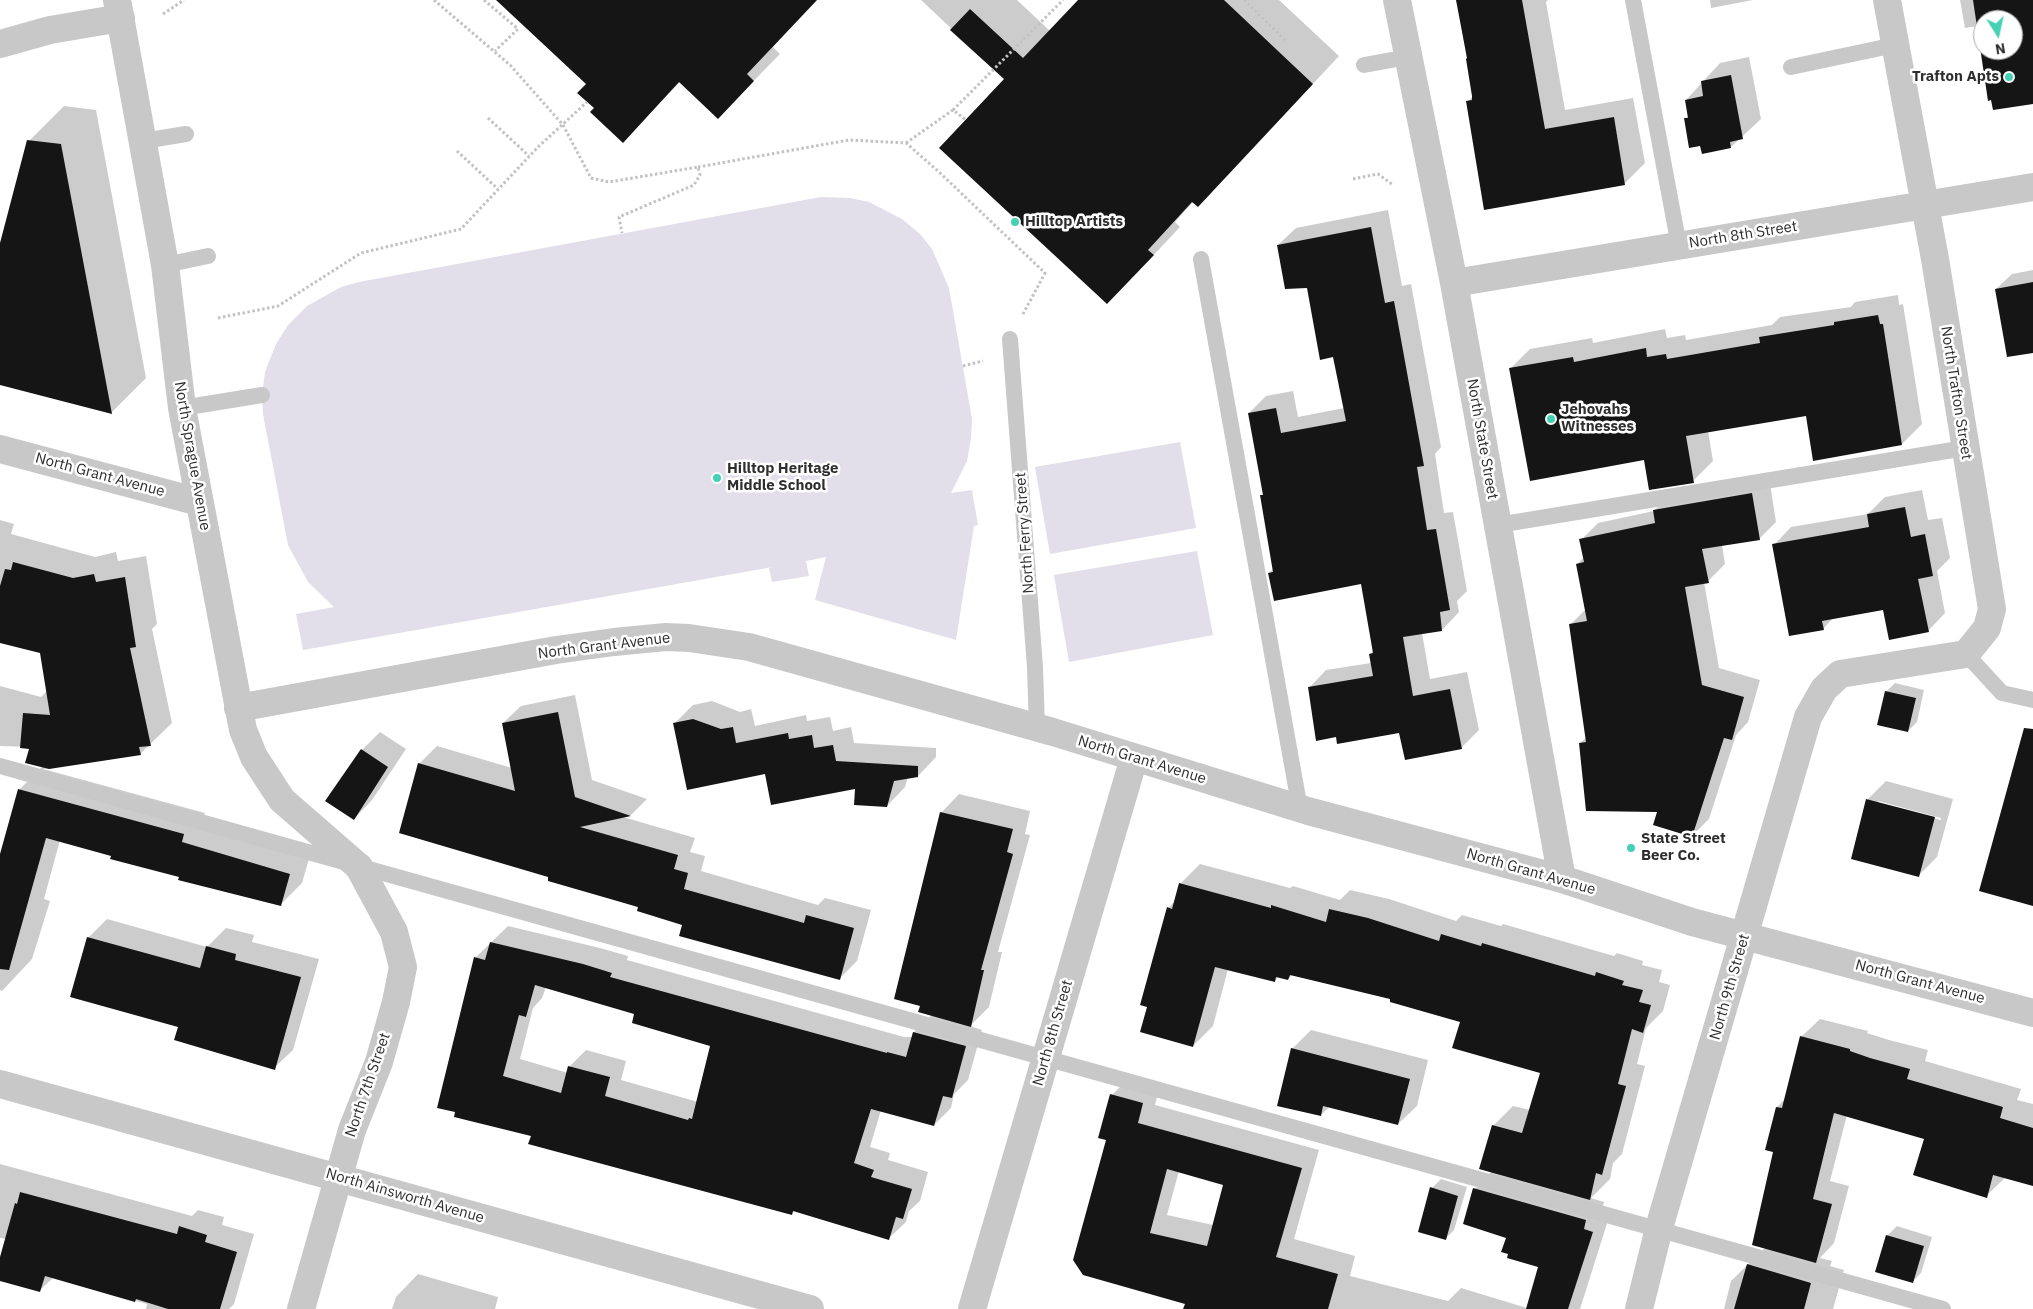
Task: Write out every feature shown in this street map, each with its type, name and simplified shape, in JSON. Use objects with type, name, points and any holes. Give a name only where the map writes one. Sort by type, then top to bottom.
[{"type":"street","name":"North State Street","points":[[1397,0],[1454,283],[1562,879]]},
{"type":"street","name":"North Trafton Street","points":[[1887,0],[1925,205],[1992,609],[1987,628],[1966,654]]},
{"type":"street","points":[[0,44],[119,9]]},
{"type":"street","name":"North Sprague Avenue","points":[[119,9],[165,265],[182,408],[238,708],[251,750],[276,792],[296,813],[359,866]]},
{"type":"street","name":"North 8th Street","points":[[1454,283],[2033,187]]},
{"type":"street","name":"North Grant Avenue","points":[[0,448],[199,502]]},
{"type":"street","name":"North Grant Avenue","points":[[238,708],[556,650],[666,637],[697,639],[749,647],[1037,728],[1300,809],[1562,879],[1692,922],[2033,1013]]},
{"type":"street","name":"North 9th Street","points":[[1639,1309],[1659,1228],[1804,727],[1824,690],[1840,674],[1966,654]]},
{"type":"street","name":"North 8th Street","points":[[972,1309],[1134,758]]},
{"type":"street","name":"North 7th Street","points":[[301,1309],[352,1130],[379,1062],[396,1002],[403,967],[394,932],[359,866]]},
{"type":"street","name":"North Ainsworth Avenue","points":[[0,1084],[810,1309]]},
{"type":"lane","points":[[1634,0],[1679,246]]},
{"type":"lane","points":[[1791,67],[1896,45]]},
{"type":"lane","points":[[1364,65],[1408,57]]},
{"type":"lane","points":[[143,141],[186,134]]},
{"type":"lane","points":[[165,265],[208,256]]},
{"type":"lane","points":[[1201,260],[1300,809]]},
{"type":"lane","name":"North Ferry Street","points":[[1010,339],[1035,667],[1037,728]]},
{"type":"lane","points":[[182,408],[262,395]]},
{"type":"lane","points":[[1498,525],[1965,448]]},
{"type":"lane","points":[[1966,654],[2002,693],[2033,700]]},
{"type":"lane","points":[[0,766],[1659,1228],[1943,1309]]},
{"type":"path","points":[[163,14],[184,0]]},
{"type":"path","points":[[434,0],[510,64],[562,125],[591,178],[609,182],[849,140],[906,143],[953,110],[1063,0]]},
{"type":"path","points":[[484,0],[518,28],[495,52]]},
{"type":"path","points":[[1244,0],[1287,42]]},
{"type":"path","points":[[218,318],[278,306],[361,253],[461,229],[529,156],[587,102]]},
{"type":"path","points":[[953,110],[966,120]]},
{"type":"path","points":[[488,118],[529,156]]},
{"type":"path","points":[[906,143],[1045,273],[1010,339]]},
{"type":"path","points":[[456,151],[498,190]]},
{"type":"path","points":[[622,233],[619,216],[694,185],[700,175],[698,167]]},
{"type":"path","points":[[1353,179],[1378,174],[1393,185]]},
{"type":"shaded area","points":[[821,197],[850,198],[869,202],[902,219],[920,234],[932,249],[949,288],[972,419],[967,461],[951,493],[972,490],[978,525],[974,526],[956,640],[815,600],[826,557],[806,561],[809,576],[772,582],[769,568],[773,567],[303,650],[296,614],[334,607],[308,582],[288,545],[263,414],[262,395],[265,372],[276,344],[288,325],[307,306],[341,287],[359,282]]},
{"type":"shaded area","points":[[1180,442],[1196,528],[1050,554],[1035,467]]},
{"type":"shaded area","points":[[1197,551],[1213,635],[1069,662],[1054,575]]},
{"type":"building","points":[[496,0],[817,0],[747,74],[754,81],[718,119],[679,82],[623,143],[590,112],[594,108],[577,93],[586,84]]},
{"type":"building","points":[[1078,0],[1224,0],[1313,84],[1198,207],[1192,202],[1148,250],[1154,255],[1107,304],[939,148],[1004,79],[950,30],[970,9],[1023,58]]},
{"type":"building","points":[[1456,0],[1522,0],[1545,129],[1614,117],[1625,185],[1484,210],[1466,101],[1472,100],[1472,96]]},
{"type":"building","name":"Trafton Apts","points":[[1973,0],[2033,0],[2033,104],[1993,110],[1991,100],[1988,101],[1982,60],[2023,60],[2023,10],[1974,10]]},
{"type":"building","points":[[1731,75],[1743,139],[1730,142],[1731,148],[1702,154],[1700,146],[1689,148],[1684,118],[1688,118],[1685,100],[1703,96],[1701,81]]},
{"type":"building","points":[[27,140],[61,144],[112,414],[0,385],[0,243]]},
{"type":"building","points":[[1371,227],[1385,303],[1394,301],[1424,466],[1417,467],[1427,530],[1436,529],[1450,610],[1440,612],[1442,631],[1403,637],[1413,696],[1450,689],[1462,749],[1405,760],[1399,733],[1337,744],[1336,737],[1316,741],[1308,687],[1373,676],[1369,654],[1373,653],[1361,584],[1274,601],[1268,573],[1273,572],[1260,495],[1263,495],[1248,413],[1276,408],[1281,433],[1346,421],[1333,357],[1320,360],[1307,288],[1285,289],[1277,245]]},
{"type":"building","points":[[2033,282],[2033,353],[2007,357],[1995,289]]},
{"type":"building","points":[[1878,315],[1880,324],[1883,324],[1902,445],[1813,461],[1806,416],[1686,436],[1694,483],[1649,490],[1644,460],[1530,481],[1509,368],[1573,357],[1574,362],[1646,348],[1647,357],[1666,354],[1667,359],[1760,343],[1759,337],[1834,325],[1834,322]]},
{"type":"building","points":[[1752,493],[1760,540],[1702,549],[1709,583],[1685,587],[1702,685],[1744,697],[1732,740],[1724,738],[1692,837],[1653,825],[1657,812],[1586,811],[1579,743],[1586,742],[1569,624],[1587,621],[1576,564],[1584,562],[1579,539],[1655,523],[1653,510]]},
{"type":"building","points":[[1905,507],[1911,537],[1925,534],[1933,576],[1918,579],[1929,632],[1889,640],[1883,610],[1822,621],[1824,630],[1789,636],[1772,544],[1869,527],[1867,514]]},
{"type":"building","points":[[13,562],[73,578],[94,574],[96,582],[125,577],[136,647],[130,648],[151,746],[139,747],[141,755],[49,769],[25,763],[29,749],[20,748],[23,713],[50,715],[40,653],[0,643],[0,586],[5,569],[11,570]]},
{"type":"building","points":[[1885,691],[1916,698],[1908,732],[1877,725]]},
{"type":"building","points":[[558,712],[575,797],[631,816],[580,827],[678,855],[674,869],[688,873],[684,889],[804,923],[806,915],[854,928],[840,980],[679,936],[682,925],[637,911],[638,907],[548,881],[548,877],[399,833],[418,763],[515,791],[502,723]]},
{"type":"building","points":[[693,719],[721,729],[733,727],[736,743],[788,733],[789,739],[812,735],[814,748],[833,745],[836,761],[918,766],[918,777],[894,781],[887,807],[854,805],[855,789],[771,805],[765,774],[687,790],[673,723]]},
{"type":"building","points":[[2024,728],[2033,729],[2033,906],[1979,891]]},
{"type":"building","points":[[361,749],[388,767],[354,820],[325,801]]},
{"type":"building","points":[[18,789],[184,834],[182,842],[290,874],[281,906],[178,880],[179,877],[110,859],[111,856],[46,838],[9,970],[0,969],[0,854]]},
{"type":"building","points":[[1866,799],[1935,817],[1919,877],[1851,859]]},
{"type":"building","points":[[940,812],[1013,829],[1007,852],[1013,854],[981,970],[984,970],[971,1027],[918,1012],[920,1006],[894,999]]},
{"type":"building","points":[[1179,883],[1271,908],[1271,905],[1326,922],[1329,909],[1368,918],[1439,941],[1441,934],[1481,946],[1482,943],[1595,976],[1596,972],[1624,981],[1622,985],[1643,990],[1639,1002],[1651,1005],[1643,1033],[1632,1029],[1618,1084],[1626,1086],[1602,1175],[1596,1173],[1590,1200],[1479,1169],[1492,1125],[1522,1133],[1540,1073],[1452,1048],[1460,1022],[1390,1002],[1390,999],[1290,975],[1288,980],[1276,977],[1275,982],[1215,967],[1193,1047],[1140,1032],[1147,1007],[1140,1005],[1167,907],[1172,909]]},
{"type":"building","points":[[87,937],[200,968],[206,946],[236,954],[235,960],[301,977],[275,1070],[174,1040],[178,1027],[70,997]]},
{"type":"building","points":[[490,942],[583,964],[612,973],[610,977],[906,1057],[913,1032],[966,1046],[952,1098],[943,1096],[934,1126],[871,1109],[854,1163],[874,1170],[871,1177],[912,1189],[903,1219],[896,1217],[889,1240],[793,1211],[792,1215],[528,1144],[531,1136],[454,1117],[455,1112],[437,1108],[474,957],[485,960]],"holes":[[[535,985],[634,1014],[632,1023],[710,1046],[692,1119],[689,1118],[688,1120],[605,1096],[610,1077],[568,1066],[561,1093],[503,1076],[519,1015],[526,1017]]]},
{"type":"building","points":[[1800,1036],[1850,1049],[1850,1051],[1870,1058],[1910,1069],[1907,1079],[2003,1107],[2000,1118],[2033,1128],[2033,1186],[1993,1175],[1987,1198],[1913,1175],[1924,1139],[1834,1113],[1813,1199],[1832,1204],[1816,1263],[1752,1245],[1773,1152],[1765,1150],[1776,1107],[1782,1108]]},
{"type":"building","points":[[1291,1048],[1410,1079],[1398,1125],[1323,1106],[1321,1116],[1277,1106]]},
{"type":"building","points":[[1110,1094],[1143,1103],[1138,1123],[1302,1168],[1276,1257],[1338,1274],[1328,1309],[1183,1309],[1185,1304],[1083,1275],[1073,1260],[1106,1140],[1098,1138]],"holes":[[[1167,1169],[1223,1185],[1207,1246],[1150,1233]]]},
{"type":"building","points":[[1430,1187],[1458,1196],[1446,1240],[1418,1232]]},
{"type":"building","points":[[1473,1188],[1586,1220],[1584,1229],[1593,1232],[1568,1309],[1526,1309],[1538,1267],[1507,1258],[1508,1254],[1501,1252],[1506,1238],[1463,1224]]},
{"type":"building","points":[[20,1192],[177,1234],[179,1226],[207,1235],[205,1242],[237,1252],[220,1309],[168,1309],[136,1299],[135,1302],[45,1276],[40,1292],[0,1281],[0,1257],[15,1203],[17,1204]]},
{"type":"building","points":[[1886,1235],[1924,1246],[1913,1283],[1875,1272]]},
{"type":"building","points":[[1747,1264],[1811,1283],[1804,1309],[1734,1309]]},
{"type":"place","name":"Trafton Apts","points":[[2009,77]]},
{"type":"place","name":"Hilltop Artists","points":[[1015,222]]},
{"type":"place","name":"Jehovahs Witnesses","points":[[1551,419]]},
{"type":"place","name":"Hilltop Heritage Middle School","points":[[717,478]]},
{"type":"place","name":"State Street Beer Co.","points":[[1631,848]]}]
